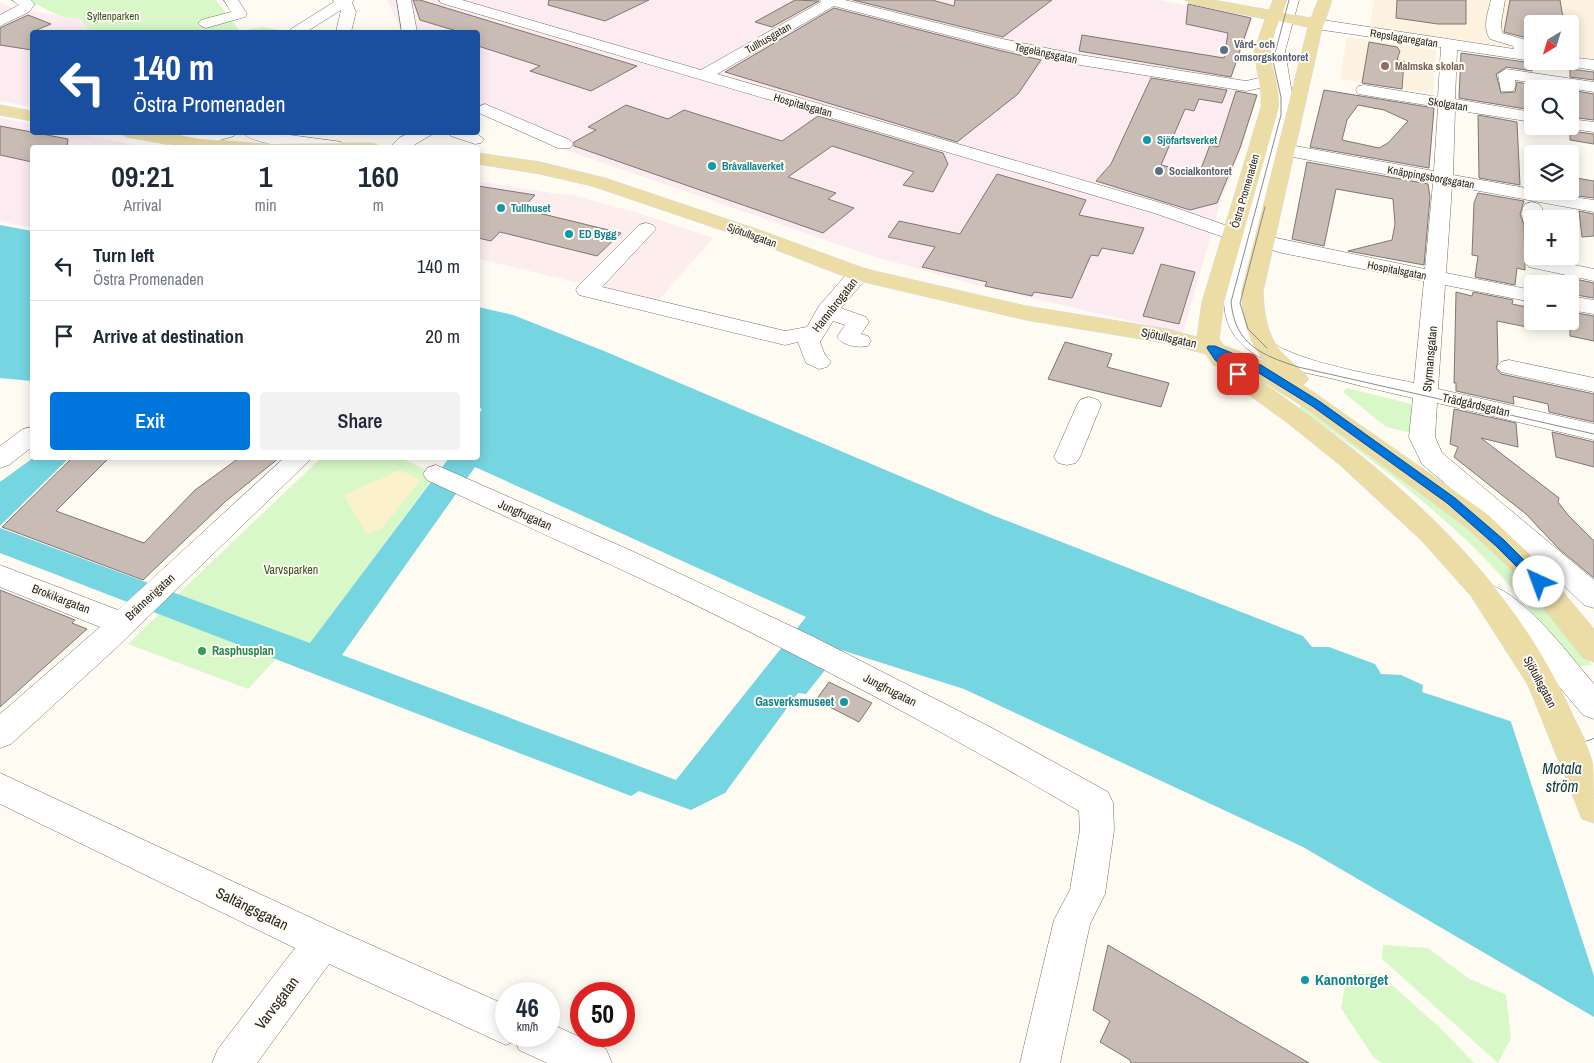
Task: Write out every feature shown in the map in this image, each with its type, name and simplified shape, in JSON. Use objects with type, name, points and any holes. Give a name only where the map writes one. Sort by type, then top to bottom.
[{"type":"main road","points":[[1192,0],[1257,14],[1284,8]]},
{"type":"main road","points":[[1221,0],[1262,9],[1284,8]]},
{"type":"main road","name":"Östra Promenaden","points":[[1270,149],[1296,100],[1324,0]]},
{"type":"main road","name":"Repslagaregatan","points":[[1284,8],[1316,24]]},
{"type":"main road","name":"Östra Promenaden","points":[[1284,8],[1268,26],[1262,54],[1271,100],[1270,149],[1263,241],[1255,276],[1252,305],[1259,333],[1271,354],[1293,374],[1316,404]]},
{"type":"main road","points":[[0,110],[30,116]]},
{"type":"main road","points":[[143,135],[174,141],[234,137],[251,145]]},
{"type":"main road","name":"Sjötullsgatan","points":[[480,159],[540,168],[598,182],[758,236],[859,274],[1026,313],[1122,341],[1177,353],[1238,374],[1350,459],[1432,534],[1482,588],[1541,680],[1585,771]]},
{"type":"main road","name":"Östra Promenaden","points":[[1211,348],[1208,339],[1213,302],[1250,172]]},
{"type":"main road","name":"Sjötullsgatan","points":[[1026,313],[1167,336],[1211,348],[1258,368],[1316,404],[1476,520],[1528,569],[1594,650]]},
{"type":"main road","points":[[1211,348],[1219,358],[1238,374]]},
{"type":"street","points":[[0,21],[24,9],[28,4],[18,0]]},
{"type":"street","points":[[206,23],[240,14],[232,0]]},
{"type":"street","points":[[299,30],[344,0],[349,12],[344,30]]},
{"type":"street","points":[[404,0],[410,30]]},
{"type":"street","name":"Hospitalsgatan","points":[[446,0],[1161,210],[1234,227]]},
{"type":"street","name":"Tullhusgatan","points":[[702,76],[831,0]]},
{"type":"street","name":"Tegelängsgatan","points":[[831,0],[998,43],[1080,60],[1246,86],[1268,82]]},
{"type":"street","points":[[1498,0],[1493,23],[1494,36],[1520,43],[1524,50]]},
{"type":"street","name":"Östra Promenaden","points":[[1271,354],[1256,345],[1244,334],[1238,325],[1235,311],[1270,149],[1285,106],[1277,51],[1284,8]]},
{"type":"street","points":[[236,16],[249,27]]},
{"type":"street","name":"Repslagaregatan","points":[[1316,24],[1524,55]]},
{"type":"street","name":"Styrmansgatan","points":[[1449,44],[1437,278],[1422,437],[1431,458],[1561,566],[1594,597]]},
{"type":"street","points":[[1579,63],[1594,65]]},
{"type":"street","points":[[1507,87],[1506,74],[1528,80]]},
{"type":"street","points":[[1579,85],[1594,86]]},
{"type":"street","name":"Skolgatan","points":[[1364,90],[1524,117]]},
{"type":"street","points":[[480,108],[564,144]]},
{"type":"street","points":[[1579,125],[1594,127]]},
{"type":"street","points":[[258,135],[265,138],[326,145]]},
{"type":"street","points":[[402,145],[420,135]]},
{"type":"street","points":[[465,135],[475,139]]},
{"type":"street","points":[[1250,172],[1270,149]]},
{"type":"street","name":"Knäppingsborgsgatan","points":[[1270,149],[1594,206]]},
{"type":"street","points":[[646,229],[587,290],[785,338],[813,332]]},
{"type":"street","name":"Hospitalsgatan","points":[[1263,241],[1282,247],[1524,294]]},
{"type":"street","points":[[1536,268],[1594,275]]},
{"type":"street","name":"Hamnbrogatan","points":[[819,362],[814,358],[809,342],[813,332],[827,311],[859,274]]},
{"type":"street","points":[[1579,305],[1594,308]]},
{"type":"street","points":[[827,311],[858,322],[848,337],[860,341]]},
{"type":"street","name":"Trädgårdsgatan","points":[[1271,354],[1294,363],[1594,432]]},
{"type":"street","points":[[1509,367],[1594,385]]},
{"type":"street","points":[[1067,457],[1089,405]]},
{"type":"street","points":[[0,459],[30,436]]},
{"type":"street","name":"Brännerigatan","points":[[0,734],[129,617],[297,460]]},
{"type":"street","name":"Jungfrugatan","points":[[436,474],[623,558],[789,639],[988,741],[1096,803],[1098,830],[1087,894],[1072,920],[1040,1063]]},
{"type":"street","name":"Brokikargatan","points":[[0,576],[129,617]]},
{"type":"street","name":"Sjötullsgatan","points":[[1482,588],[1529,629],[1594,706]]},
{"type":"street","name":"Saltängsgatan","points":[[0,788],[322,942],[495,1020]]},
{"type":"street","name":"Varvsgatan","points":[[232,1063],[322,942]]},
{"type":"street","points":[[556,1047],[592,1063]]},
{"type":"shaded area","points":[[387,0],[1159,0],[1253,19],[1232,77],[1256,98],[1245,137],[1217,213],[1183,333],[984,287],[872,256],[563,149],[501,122],[480,109],[480,30],[401,30]]},
{"type":"shaded area","points":[[1374,0],[1594,0],[1594,59],[1579,57],[1579,15],[1524,15],[1524,49],[1370,27]]},
{"type":"shaded area","points":[[0,2],[11,8],[80,19],[89,30],[30,30],[30,107],[0,101]]},
{"type":"shaded area","points":[[1347,37],[1436,50],[1433,94],[1340,79]]},
{"type":"shaded area","points":[[0,118],[30,124],[30,135],[84,135],[136,145],[30,145],[30,228],[0,221]]},
{"type":"shaded area","name":"Tullhuset","points":[[480,181],[551,193],[480,259]]},
{"type":"shaded area","points":[[551,193],[572,195],[638,213],[713,238],[657,302],[480,259]]},
{"type":"green space","name":"Syltenparken","points":[[27,0],[216,0],[239,30],[89,30],[80,19],[60,16]]},
{"type":"green space","points":[[263,27],[279,30],[246,30]]},
{"type":"green space","points":[[1347,388],[1411,404],[1412,433],[1386,427],[1343,392]]},
{"type":"green space","points":[[1305,404],[1451,513],[1534,589],[1592,665],[1573,667],[1535,615],[1462,536],[1383,469],[1299,408]]},
{"type":"green space","name":"Varvsparken","points":[[319,460],[404,460],[436,474],[310,644],[178,594]]},
{"type":"green space","name":"Rasphusplan","points":[[159,614],[276,659],[248,689],[128,644]]},
{"type":"green space","points":[[1383,945],[1428,948],[1468,978],[1506,995],[1511,1038],[1498,1063],[1382,959]]},
{"type":"green space","points":[[1347,974],[1380,974],[1440,1028],[1474,1063],[1383,1063],[1374,1058],[1341,1008]]},
{"type":"sand","points":[[400,470],[421,480],[381,529],[366,534],[344,495]]},
{"type":"water","points":[[0,225],[30,231],[30,381],[0,378]]},
{"type":"water","points":[[480,307],[513,315],[604,351],[992,515],[1303,636],[1312,647],[1329,647],[1375,664],[1381,674],[1401,675],[1423,685],[1422,692],[1510,721],[1594,755],[1594,1017],[1303,847],[964,689],[841,650],[806,694],[798,693],[725,793],[691,810],[639,791],[631,796],[0,553],[0,528],[310,643],[447,460],[480,460],[480,412],[482,409],[480,408]],"holes":[[[475,467],[806,617],[676,780],[342,655]]]},
{"type":"water","points":[[30,460],[67,460],[0,526],[0,482]]},
{"type":"pier","name":"Motala ström","points":[[1510,719],[1594,752],[1594,976]]},
{"type":"building","points":[[413,0],[420,0],[637,66],[591,91],[530,71],[540,66],[480,47],[480,30],[453,30],[420,20]]},
{"type":"building","points":[[549,0],[649,0],[605,21],[548,5]]},
{"type":"building","points":[[795,0],[819,1],[772,27],[755,22]]},
{"type":"building","points":[[853,0],[932,0],[954,6],[955,0],[1052,0],[1003,37]]},
{"type":"building","points":[[1397,0],[1466,0],[1466,24],[1438,24],[1396,18]]},
{"type":"building","points":[[1510,0],[1560,0],[1562,15],[1524,15],[1524,37],[1504,32]]},
{"type":"building","points":[[1188,4],[1251,18],[1231,77],[1079,51],[1082,35],[1224,58],[1228,33],[1186,24]]},
{"type":"building","points":[[834,8],[1041,60],[1018,94],[957,142],[725,72]]},
{"type":"building","points":[[28,15],[51,24],[37,30],[30,30],[30,50],[0,45],[0,28]]},
{"type":"building","name":"Malmska skolan","points":[[1369,42],[1397,47],[1400,51],[1397,60],[1404,61],[1402,89],[1362,83]]},
{"type":"building","points":[[1461,53],[1524,62],[1524,70],[1506,67],[1496,74],[1501,93],[1515,92],[1517,82],[1524,83],[1524,109],[1459,98]]},
{"type":"building","points":[[1570,70],[1594,72],[1594,80],[1570,77]]},
{"type":"building","name":"Sjöfartsverket","points":[[1151,78],[1227,90],[1222,103],[1199,99],[1194,111],[1185,109],[1161,165],[1199,174],[1210,145],[1218,147],[1236,91],[1257,95],[1240,148],[1217,203],[1190,210],[1096,181],[1111,164]]},
{"type":"building","points":[[1324,90],[1434,108],[1429,168],[1310,147]],"holes":[[[1358,105],[1384,110],[1408,121],[1388,143],[1379,148],[1342,140],[1347,120]]]},
{"type":"building","points":[[1579,92],[1594,94],[1594,120],[1579,118]]},
{"type":"building","name":"Bråvallaverket","points":[[626,105],[668,119],[684,110],[782,141],[818,116],[943,153],[948,164],[933,192],[903,185],[914,172],[832,146],[788,177],[836,193],[828,199],[854,208],[823,233],[574,146],[574,142],[596,130],[588,127]]},
{"type":"building","points":[[1478,115],[1517,122],[1520,185],[1479,178]]},
{"type":"building","points":[[0,126],[30,132],[30,135],[47,135],[68,139],[67,145],[30,145],[30,162],[0,155]]},
{"type":"building","points":[[1579,132],[1594,134],[1594,144],[1570,140],[1570,135],[1579,135]]},
{"type":"building","points":[[1307,162],[1428,184],[1430,197],[1424,265],[1348,251],[1392,240],[1395,224],[1393,199],[1336,189],[1324,246],[1292,239]]},
{"type":"building","points":[[997,174],[1086,200],[1079,215],[1144,228],[1133,254],[1102,248],[1098,256],[1091,255],[1072,298],[1034,292],[1032,296],[985,286],[987,282],[922,267],[935,247],[888,237],[899,221],[960,234]]},
{"type":"building","points":[[1579,178],[1594,181],[1594,198],[1579,196]]},
{"type":"building","points":[[480,186],[535,195],[522,209],[621,233],[597,256],[500,232],[491,241],[480,238]]},
{"type":"building","points":[[1478,193],[1524,201],[1520,214],[1524,225],[1525,270],[1517,268],[1515,285],[1475,277],[1478,256],[1472,255],[1474,203]]},
{"type":"building","points":[[1579,211],[1594,214],[1594,236],[1582,237]]},
{"type":"building","points":[[1161,264],[1195,272],[1179,324],[1143,316]]},
{"type":"building","points":[[1579,280],[1594,283],[1594,298],[1579,296]]},
{"type":"building","points":[[1456,292],[1472,296],[1473,292],[1513,300],[1512,304],[1524,306],[1524,326],[1497,321],[1498,362],[1496,368],[1501,374],[1594,394],[1594,422],[1549,412],[1548,404],[1513,396],[1514,404],[1456,391],[1456,383],[1454,383]]},
{"type":"building","points":[[1579,314],[1594,316],[1594,341],[1570,336],[1570,330],[1579,330]]},
{"type":"building","points":[[1065,342],[1112,354],[1107,367],[1169,383],[1161,407],[1048,379]]},
{"type":"building","points":[[1454,409],[1516,423],[1518,447],[1481,438],[1559,498],[1558,502],[1568,515],[1594,541],[1594,578],[1559,549],[1526,514],[1454,457],[1458,447],[1450,444]]},
{"type":"building","points":[[1552,432],[1594,442],[1594,467],[1556,457]]},
{"type":"building","points":[[70,460],[107,460],[56,511],[144,543],[195,490],[236,460],[277,460],[226,501],[143,580],[2,527]]},
{"type":"building","points":[[0,590],[75,620],[72,623],[87,629],[0,707]]},
{"type":"building","name":"Gasverksmuseet","points":[[829,682],[872,703],[859,722],[816,700]]},
{"type":"building","points":[[1108,945],[1309,1063],[1131,1063],[1130,1060],[1100,1042],[1110,1021],[1093,1010]]},
{"type":"tram line","points":[[1289,0],[1273,61],[1281,97],[1281,115],[1231,302],[1238,329],[1244,338],[1252,346],[1273,358],[1298,367],[1594,434]]},
{"type":"tram line","points":[[1265,207],[1240,303],[1248,329],[1267,348]]},
{"type":"place","name":"Vård- och omsorgskontoret","points":[[1224,50]]},
{"type":"place","name":"Malmska skolan","points":[[1385,66]]},
{"type":"place","name":"Sjöfartsverket","points":[[1147,140]]},
{"type":"place","name":"Bråvallaverket","points":[[712,166]]},
{"type":"place","name":"Socialkontoret","points":[[1159,171]]},
{"type":"place","name":"Tullhuset","points":[[501,208]]},
{"type":"place","name":"ED Bygg","points":[[569,234]]},
{"type":"place","name":"Rasphusplan","points":[[202,651]]},
{"type":"place","name":"Gasverksmuseet","points":[[844,702]]},
{"type":"place","name":"Kanontorget","points":[[1305,980]]},
{"type":"route","points":[[1238,374],[1225,364],[1211,348],[1258,368],[1278,379],[1451,500],[1476,520],[1528,569],[1539,582]]}]
